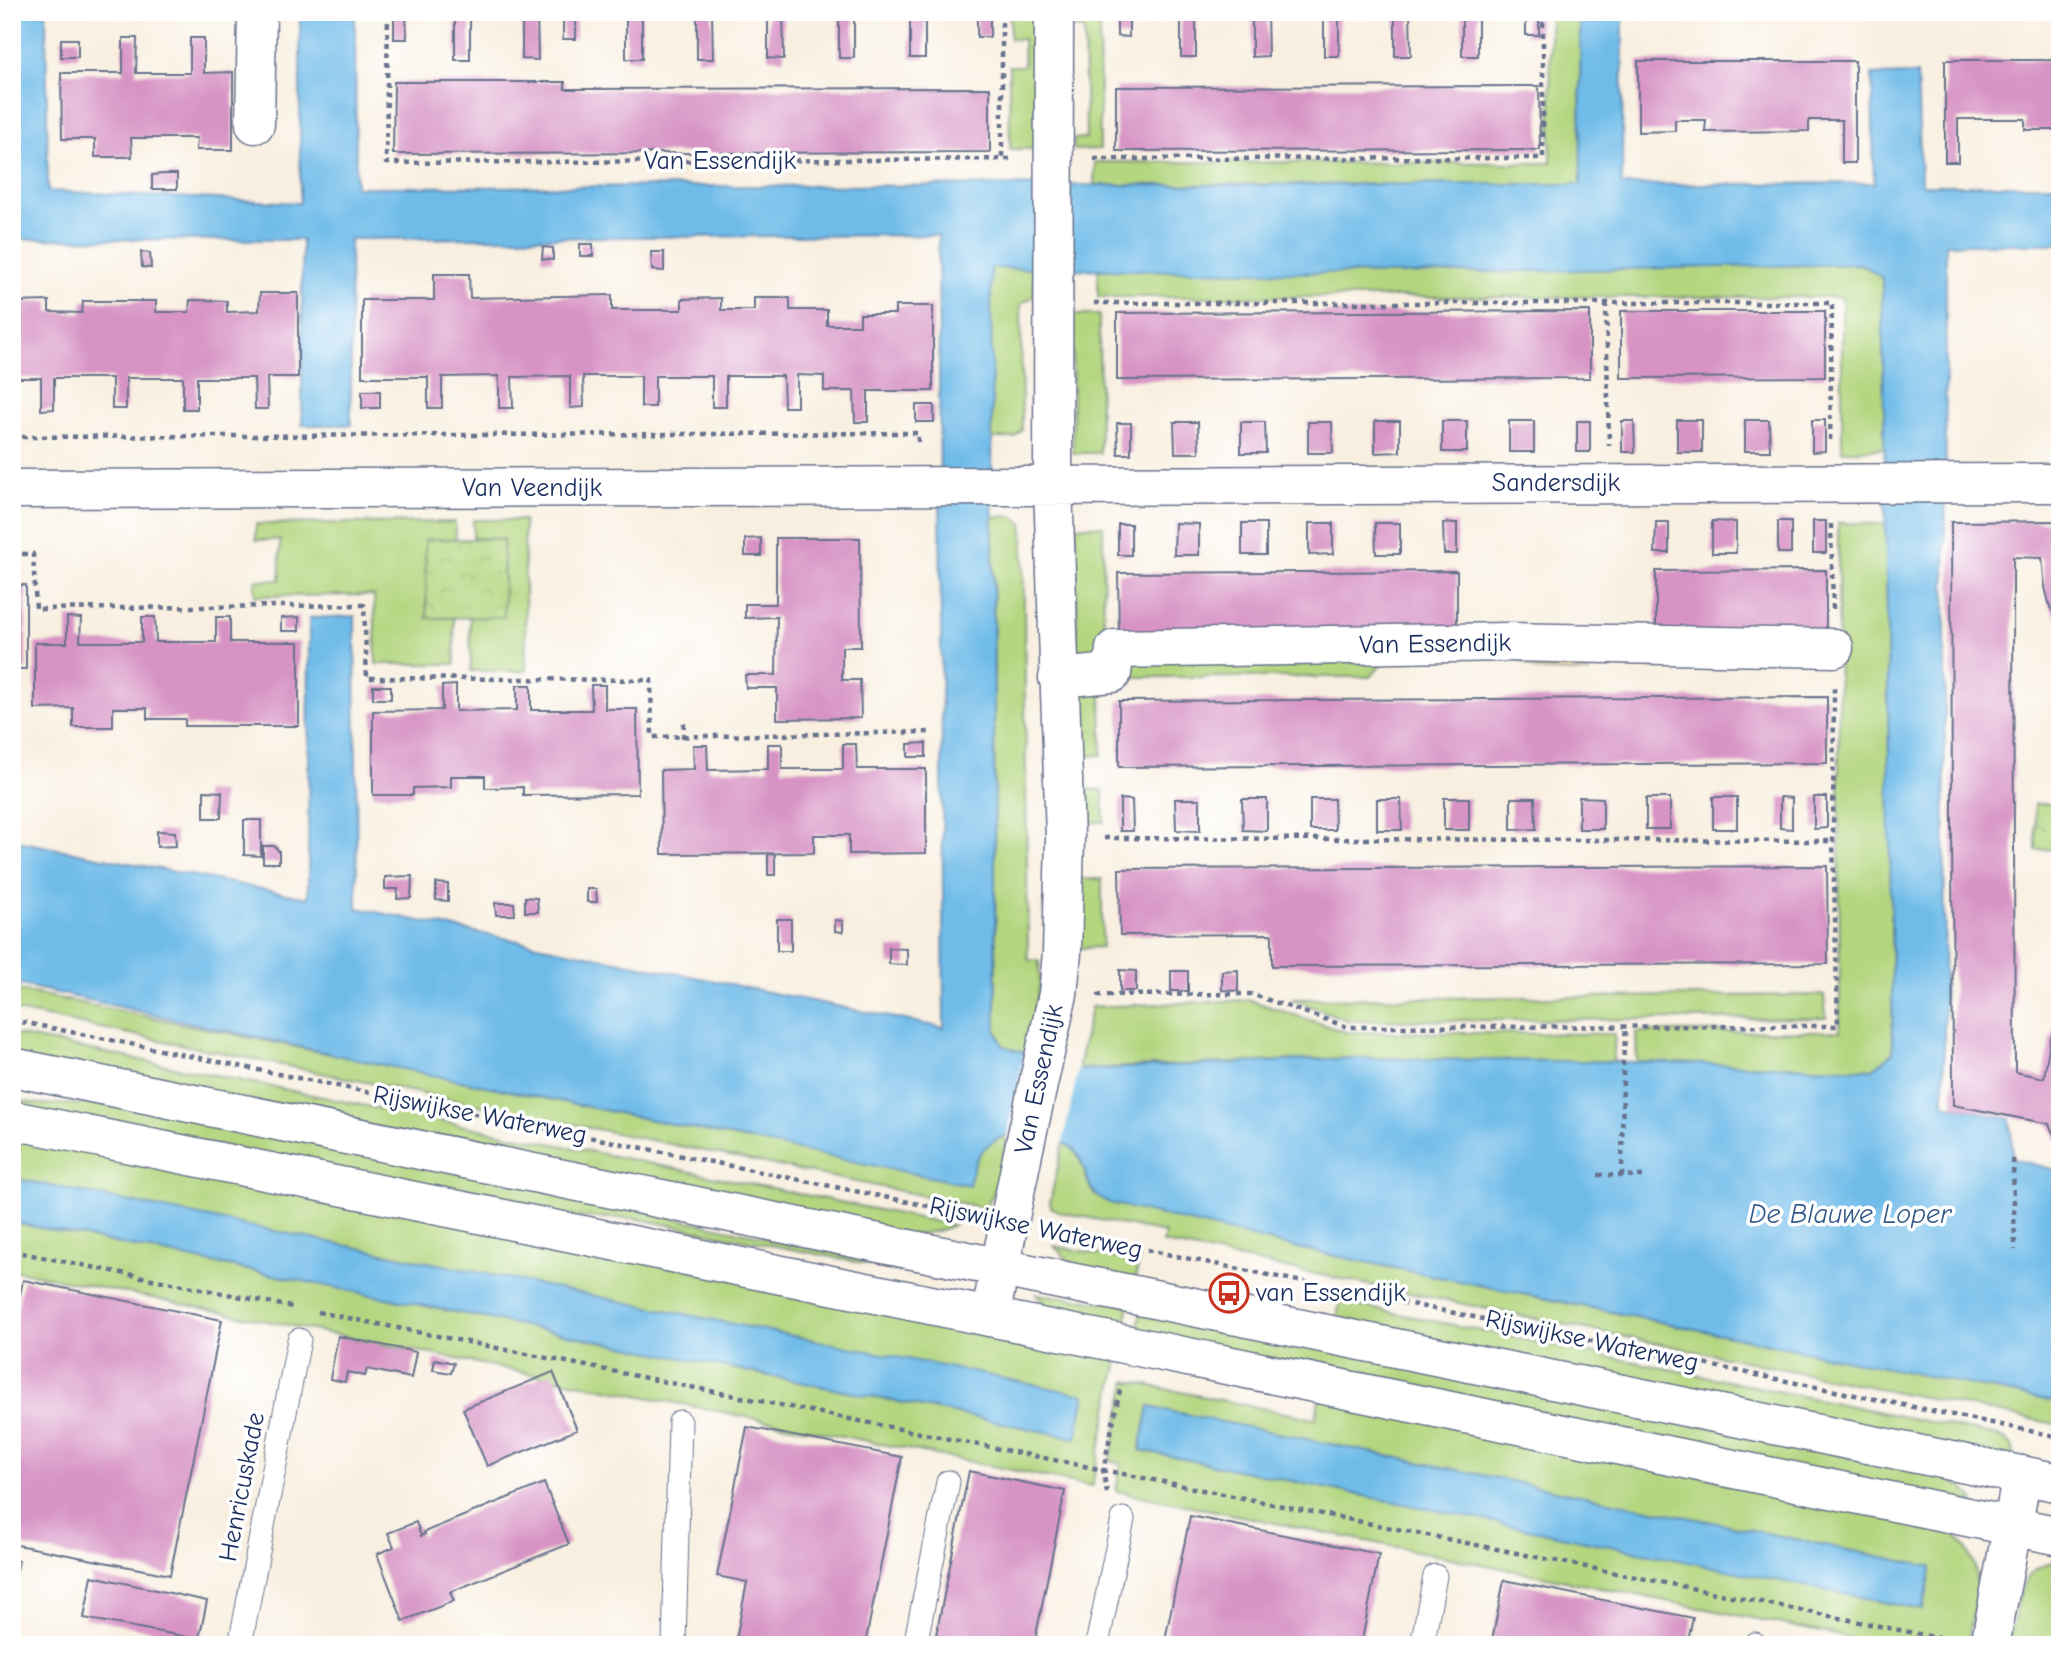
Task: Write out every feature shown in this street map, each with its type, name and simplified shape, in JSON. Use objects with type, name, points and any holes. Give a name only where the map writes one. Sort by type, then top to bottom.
[{"type":"street","points":[[255,124],[257,12]]},
{"type":"street","name":"Van Essendijk","points":[[990,1317],[1055,1010],[1062,953],[1065,838],[1052,485],[1054,12]]},
{"type":"street","name":"Sandersdijk","points":[[1052,485],[2060,483]]},
{"type":"street","name":"Van Veendijk","points":[[12,489],[918,488],[1052,485]]},
{"type":"street","name":"Van Essendijk","points":[[1058,678],[1112,674],[1115,649],[1507,642],[1834,648]]},
{"type":"street","name":"Rijswijkse Waterweg","points":[[12,1067],[2060,1483]]},
{"type":"street","points":[[12,1121],[990,1317],[2060,1536]]},
{"type":"street","points":[[1973,1643],[2012,1526],[2022,1475]]},
{"type":"lane","name":"Henricuskade","points":[[240,1645],[299,1340]]},
{"type":"lane","points":[[674,1645],[680,1422]]},
{"type":"lane","points":[[915,1645],[948,1482]]},
{"type":"lane","points":[[1097,1645],[1123,1518]]},
{"type":"lane","points":[[1422,1645],[1435,1576]]},
{"type":"path","name":"Van Essendijk","points":[[388,12],[386,163],[1543,158],[1543,12]]},
{"type":"path","points":[[1002,12],[1002,159]]},
{"type":"path","points":[[1052,303],[1832,303],[1830,482],[1834,648],[1833,841],[1838,1026],[1348,1027],[1251,994],[1055,1010]]},
{"type":"path","points":[[1606,303],[1609,482]]},
{"type":"path","points":[[12,437],[919,433],[918,488]]},
{"type":"path","points":[[12,554],[33,554],[36,609],[364,605],[366,678],[651,680],[652,737],[932,733]]},
{"type":"path","points":[[683,738],[684,723]]},
{"type":"path","points":[[1065,838],[1833,841]]},
{"type":"path","name":"Rijswijkse Waterweg","points":[[12,1020],[2060,1437]]},
{"type":"path","points":[[1622,1176],[1626,1026]]},
{"type":"path","points":[[2013,1159],[2015,1250]]},
{"type":"path","points":[[1598,1175],[1648,1176]]},
{"type":"path","points":[[12,1251],[299,1308]]},
{"type":"path","points":[[312,1311],[1973,1643]]},
{"type":"green space","points":[[1550,12],[1580,12],[1581,184],[1094,185],[1095,162],[1551,163]]},
{"type":"green space","points":[[1071,13],[1099,13],[1100,149],[1074,150],[1073,139],[1086,138],[1084,29],[1071,28]]},
{"type":"green space","points":[[1010,14],[1035,15],[1036,149],[1010,149],[1009,66],[1024,66],[1023,39],[1010,39]]},
{"type":"green space","points":[[1862,264],[1882,278],[1886,448],[1842,451],[1842,297],[1098,297],[1098,270]]},
{"type":"green space","points":[[990,268],[1033,269],[1034,296],[1021,304],[1022,430],[1014,438],[992,438]]},
{"type":"green space","points":[[1072,315],[1099,315],[1100,453],[1073,453]]},
{"type":"green space","points":[[1013,516],[1023,524],[1028,960],[1039,960],[1040,984],[1024,1055],[1003,1046],[996,1030],[993,517]]},
{"type":"green space","points":[[473,520],[524,520],[526,671],[471,671],[470,617],[504,616],[503,539],[473,538]]},
{"type":"green space","points":[[455,522],[456,539],[425,539],[427,618],[454,618],[455,664],[376,664],[374,595],[255,596],[255,580],[280,580],[280,540],[256,540],[256,524]]},
{"type":"green space","points":[[1838,523],[1886,524],[1893,1053],[1873,1069],[1637,1062],[1636,1032],[1840,1031]]},
{"type":"green space","points":[[1076,526],[1103,526],[1104,665],[1077,665]]},
{"type":"green space","points":[[425,539],[503,539],[504,617],[427,618]]},
{"type":"green space","points":[[1392,652],[1371,677],[1133,677],[1133,654]]},
{"type":"green space","points":[[1076,684],[1101,684],[1102,755],[1084,756],[1084,789],[1103,790],[1104,822],[1078,822]]},
{"type":"green space","points":[[2035,804],[2060,804],[2060,849],[2036,850]]},
{"type":"green space","points":[[1076,879],[1102,879],[1102,947],[1077,948]]},
{"type":"green space","points":[[12,989],[968,1184],[984,1148],[1007,1135],[998,1183],[984,1208],[12,1010]]},
{"type":"green space","points":[[1824,995],[1826,1018],[1350,1021],[1292,999]]},
{"type":"green space","points":[[1249,1000],[1346,1032],[1615,1034],[1613,1062],[1352,1058],[1078,1069],[1091,1007]]},
{"type":"green space","points":[[12,1034],[953,1225],[942,1230],[914,1235],[12,1058]]},
{"type":"green space","points":[[12,1099],[38,1104],[139,1104],[915,1269],[908,1272],[634,1218],[532,1217],[12,1112]]},
{"type":"green space","points":[[12,1132],[1119,1356],[1092,1486],[12,1270],[12,1222],[1076,1438],[1085,1396],[12,1178]]},
{"type":"green space","points":[[1063,1143],[1080,1159],[1094,1194],[1306,1250],[2060,1403],[2060,1425],[1163,1243],[1165,1233],[1060,1212],[1051,1207]]},
{"type":"green space","points":[[1054,1246],[1139,1262],[1134,1286],[1075,1267]]},
{"type":"green space","points":[[1036,1294],[1129,1305],[1123,1335],[1063,1316],[1043,1303]]},
{"type":"green space","points":[[1340,1302],[1998,1436],[2011,1446],[2014,1461],[1335,1326]]},
{"type":"green space","points":[[1142,1308],[1940,1476],[1963,1488],[1975,1503],[1135,1339]]},
{"type":"green space","points":[[1127,1381],[1315,1419],[1320,1397],[1946,1527],[1960,1540],[1975,1567],[1977,1581],[1974,1611],[1967,1645],[1886,1645],[1116,1491],[1121,1464],[1110,1461]],"holes":[[[1149,1407],[1931,1567],[1924,1609],[1140,1450]]]},
{"type":"green space","points":[[2060,1559],[2060,1645],[2009,1645],[2017,1605],[2028,1577],[2040,1567]]},
{"type":"sand","points":[[1586,648],[1589,673],[1535,670],[1517,658]]},
{"type":"water","name":"De Blauwe Loper","points":[[12,12],[46,12],[48,191],[300,203],[300,12],[355,12],[356,187],[1581,184],[1580,12],[1623,12],[1622,185],[1874,183],[1872,75],[1917,74],[1921,185],[2060,185],[2060,244],[1946,244],[1944,1104],[2010,1119],[2013,1159],[2060,1171],[2060,1403],[1306,1250],[1110,1203],[1093,1191],[1078,1156],[1072,1148],[1063,1143],[1007,1135],[997,1139],[980,1154],[969,1185],[359,1060],[12,983],[12,840],[308,898],[309,618],[355,616],[357,908],[944,1028],[938,235],[350,239],[351,425],[302,425],[302,240],[12,239]],"holes":[[[1862,264],[1882,278],[1893,1053],[1873,1069],[1352,1058],[1081,1070],[1003,1046],[996,1030],[991,268],[1399,274]]]},
{"type":"water","points":[[12,1178],[1085,1395],[1076,1438],[12,1222]]},
{"type":"water","points":[[1149,1407],[1932,1567],[1923,1610],[1140,1450]]},
{"type":"pier","points":[[1025,1050],[1079,1066],[1062,1146],[1006,1139]]},
{"type":"building","points":[[394,12],[406,12],[407,39],[394,39]]},
{"type":"building","points":[[455,12],[470,12],[470,60],[455,60]]},
{"type":"building","points":[[522,12],[537,12],[538,60],[522,59]]},
{"type":"building","points":[[563,12],[576,12],[576,39],[563,39]]},
{"type":"building","points":[[626,12],[642,12],[642,59],[626,59]]},
{"type":"building","points":[[697,12],[712,12],[713,59],[697,59]]},
{"type":"building","points":[[768,12],[783,12],[784,59],[768,58]]},
{"type":"building","points":[[839,12],[854,12],[854,58],[839,58]]},
{"type":"building","points":[[910,12],[925,12],[925,58],[910,58]]},
{"type":"building","points":[[977,12],[990,12],[990,37],[977,37]]},
{"type":"building","points":[[1117,12],[1129,12],[1129,37],[1117,36]]},
{"type":"building","points":[[1181,12],[1196,12],[1196,57],[1181,57]]},
{"type":"building","points":[[1252,12],[1267,12],[1268,56],[1252,57]]},
{"type":"building","points":[[1324,12],[1339,12],[1339,56],[1324,56]]},
{"type":"building","points":[[1395,12],[1410,12],[1411,56],[1395,56]]},
{"type":"building","points":[[1462,12],[1478,12],[1478,56],[1462,56]]},
{"type":"building","points":[[1526,12],[1539,12],[1539,35],[1526,35]]},
{"type":"building","points":[[123,38],[137,38],[136,73],[190,73],[190,38],[204,38],[204,73],[233,72],[233,150],[196,150],[197,138],[131,138],[132,157],[95,157],[95,139],[62,139],[61,73],[123,73]]},
{"type":"building","points":[[61,39],[78,39],[78,57],[61,57]]},
{"type":"building","points":[[1945,60],[2060,60],[2060,130],[2025,130],[2025,119],[1958,119],[1958,162],[1945,162]]},
{"type":"building","points":[[1638,61],[1855,61],[1855,163],[1842,163],[1842,120],[1809,120],[1809,131],[1705,132],[1706,120],[1675,120],[1675,131],[1638,132]]},
{"type":"building","points":[[394,82],[565,82],[565,89],[990,88],[990,152],[393,154]]},
{"type":"building","points":[[1539,86],[1540,150],[1116,151],[1116,87]]},
{"type":"building","points":[[177,174],[177,189],[152,189],[152,175]]},
{"type":"building","points":[[580,244],[593,244],[593,256],[580,256]]},
{"type":"building","points":[[543,247],[553,248],[553,260],[542,259]]},
{"type":"building","points":[[141,252],[150,253],[151,268],[142,267]]},
{"type":"building","points":[[651,252],[664,252],[664,271],[652,270]]},
{"type":"building","points":[[434,274],[469,274],[470,298],[612,295],[612,310],[682,310],[682,299],[721,298],[721,310],[754,310],[754,298],[790,298],[790,310],[827,310],[827,325],[860,325],[860,314],[895,314],[895,306],[933,306],[933,391],[868,391],[868,422],[855,422],[854,391],[824,391],[824,376],[797,375],[797,407],[784,407],[783,376],[726,376],[726,407],[712,407],[712,376],[655,376],[655,407],[641,407],[641,376],[583,376],[584,407],[570,408],[570,376],[512,377],[513,408],[499,408],[499,376],[442,377],[442,408],[428,408],[428,377],[362,377],[362,300],[434,300]]},
{"type":"building","points":[[260,293],[298,293],[298,377],[267,377],[268,409],[255,409],[254,378],[197,378],[197,409],[183,409],[183,378],[126,378],[126,409],[112,409],[112,378],[54,378],[54,409],[41,410],[41,378],[12,378],[12,302],[49,301],[49,312],[82,313],[83,301],[156,301],[156,312],[189,312],[190,300],[227,301],[227,312],[259,311]]},
{"type":"building","points":[[1590,311],[1590,378],[1117,380],[1117,313]]},
{"type":"building","points":[[1621,311],[1825,311],[1825,377],[1621,378]]},
{"type":"building","points":[[362,391],[380,391],[380,408],[362,408]]},
{"type":"building","points":[[916,405],[934,405],[934,422],[916,422]]},
{"type":"building","points":[[1677,420],[1702,420],[1702,452],[1677,452]]},
{"type":"building","points":[[1745,420],[1769,420],[1770,451],[1745,451]]},
{"type":"building","points":[[1812,420],[1825,420],[1825,451],[1812,452]]},
{"type":"building","points":[[1375,421],[1400,421],[1400,452],[1375,453]]},
{"type":"building","points":[[1442,421],[1467,421],[1467,452],[1442,452]]},
{"type":"building","points":[[1509,421],[1534,421],[1534,452],[1509,452]]},
{"type":"building","points":[[1577,421],[1590,421],[1590,452],[1577,452]]},
{"type":"building","points":[[1622,421],[1634,421],[1635,452],[1622,452]]},
{"type":"building","points":[[1174,422],[1198,422],[1199,453],[1175,453]]},
{"type":"building","points":[[1241,422],[1265,422],[1266,453],[1241,453]]},
{"type":"building","points":[[1308,422],[1332,422],[1333,453],[1308,453]]},
{"type":"building","points":[[1117,423],[1131,423],[1131,454],[1118,454]]},
{"type":"building","points":[[1712,521],[1736,522],[1736,553],[1712,553]]},
{"type":"building","points":[[1778,521],[1791,521],[1791,553],[1778,553]]},
{"type":"building","points":[[1813,521],[1826,521],[1826,553],[1813,553]]},
{"type":"building","points":[[2060,521],[2060,624],[2050,607],[2042,558],[2013,557],[2013,621],[2015,1072],[2044,1078],[2050,1040],[2060,1018],[2060,1148],[2049,1124],[1953,1105],[1951,522]]},
{"type":"building","points":[[1656,522],[1669,522],[1669,553],[1655,553]]},
{"type":"building","points":[[1175,523],[1199,524],[1199,555],[1174,555]]},
{"type":"building","points":[[1242,523],[1266,523],[1266,555],[1242,555]]},
{"type":"building","points":[[1309,523],[1333,523],[1333,554],[1309,555]]},
{"type":"building","points":[[1375,523],[1400,523],[1400,554],[1376,554]]},
{"type":"building","points":[[1443,523],[1457,523],[1457,554],[1444,554]]},
{"type":"building","points":[[1118,524],[1131,524],[1131,555],[1118,555]]},
{"type":"building","points":[[761,538],[761,556],[745,556],[745,539]]},
{"type":"building","points":[[776,538],[860,538],[861,647],[842,647],[842,680],[860,680],[861,718],[777,719],[777,688],[746,688],[745,675],[776,675],[777,617],[745,618],[745,604],[776,604]]},
{"type":"building","points":[[1826,570],[1826,637],[1656,637],[1656,571]]},
{"type":"building","points":[[1457,571],[1457,638],[1119,639],[1118,573]]},
{"type":"building","points":[[12,585],[26,585],[26,669],[12,669]]},
{"type":"building","points":[[67,617],[81,618],[80,642],[142,642],[142,617],[155,617],[156,642],[216,642],[216,617],[230,617],[230,642],[299,642],[299,726],[185,726],[185,719],[147,719],[147,708],[113,708],[113,727],[73,727],[73,708],[35,709],[35,643],[67,643]]},
{"type":"building","points":[[299,617],[299,631],[281,631],[281,618]]},
{"type":"building","points":[[456,685],[456,711],[517,710],[517,685],[531,685],[531,710],[592,710],[591,685],[605,685],[605,709],[637,709],[638,794],[523,795],[523,787],[485,788],[485,776],[451,776],[451,787],[413,788],[413,795],[373,795],[373,711],[442,710],[442,686]]},
{"type":"building","points":[[373,686],[391,686],[391,699],[373,699]]},
{"type":"building","points":[[1827,697],[1827,763],[1119,767],[1119,701]]},
{"type":"building","points":[[926,743],[926,757],[908,757],[908,744]]},
{"type":"building","points":[[768,744],[782,744],[782,769],[843,769],[843,744],[856,744],[857,769],[926,769],[926,853],[849,854],[849,835],[814,835],[814,853],[662,854],[661,770],[694,769],[693,745],[707,745],[708,770],[768,769]]},
{"type":"building","points":[[204,791],[222,792],[221,818],[204,818]]},
{"type":"building","points":[[1579,797],[1603,798],[1603,829],[1579,829]]},
{"type":"building","points":[[1713,797],[1737,797],[1737,829],[1713,829]]},
{"type":"building","points":[[1780,797],[1792,798],[1792,829],[1780,828]]},
{"type":"building","points":[[1814,797],[1827,797],[1827,828],[1814,829]]},
{"type":"building","points":[[1444,798],[1469,798],[1469,830],[1444,830]]},
{"type":"building","points":[[1511,798],[1535,798],[1536,829],[1511,830]]},
{"type":"building","points":[[1646,798],[1670,798],[1670,829],[1646,829]]},
{"type":"building","points":[[1120,799],[1132,800],[1133,831],[1120,831]]},
{"type":"building","points":[[1175,799],[1200,799],[1200,831],[1176,830]]},
{"type":"building","points":[[1242,799],[1267,799],[1267,831],[1243,830]]},
{"type":"building","points":[[1310,799],[1334,799],[1335,830],[1310,830]]},
{"type":"building","points":[[1377,799],[1401,799],[1402,830],[1377,830]]},
{"type":"building","points":[[244,820],[261,820],[261,856],[244,855]]},
{"type":"building","points":[[157,831],[175,832],[176,846],[157,847]]},
{"type":"building","points":[[263,846],[274,846],[279,851],[279,863],[263,863]]},
{"type":"building","points":[[768,854],[775,855],[775,875],[768,875]]},
{"type":"building","points":[[1827,866],[1828,964],[1272,966],[1270,934],[1120,935],[1119,869]]},
{"type":"building","points":[[412,876],[411,898],[397,899],[398,889],[385,889],[385,877]]},
{"type":"building","points":[[436,883],[448,884],[448,901],[436,900]]},
{"type":"building","points":[[587,889],[596,889],[597,902],[587,902]]},
{"type":"building","points":[[525,897],[537,898],[538,912],[525,912]]},
{"type":"building","points":[[495,903],[514,903],[515,915],[496,915]]},
{"type":"building","points":[[777,919],[791,919],[791,951],[777,951]]},
{"type":"building","points":[[835,920],[843,921],[843,932],[835,931]]},
{"type":"building","points":[[889,948],[907,949],[907,965],[889,964]]},
{"type":"building","points":[[1120,970],[1136,971],[1136,991],[1120,991]]},
{"type":"building","points":[[1238,970],[1238,991],[1222,990],[1222,971]]},
{"type":"building","points":[[1171,971],[1188,971],[1188,991],[1171,991]]},
{"type":"building","points":[[23,1280],[222,1320],[170,1575],[12,1544],[12,1334]]},
{"type":"building","points":[[338,1336],[416,1352],[411,1378],[367,1369],[365,1376],[347,1372],[345,1382],[330,1379]]},
{"type":"building","points":[[435,1359],[454,1363],[451,1373],[433,1370]]},
{"type":"building","points":[[553,1372],[577,1430],[487,1466],[463,1409]]},
{"type":"building","points":[[747,1427],[902,1457],[865,1645],[735,1645],[747,1582],[717,1576]]},
{"type":"building","points":[[969,1471],[1065,1491],[1034,1645],[934,1645]]},
{"type":"building","points":[[544,1483],[569,1544],[450,1592],[454,1601],[403,1621],[377,1554],[394,1547],[388,1533],[416,1522],[421,1536],[424,1532]]},
{"type":"building","points":[[1190,1516],[1379,1554],[1361,1645],[1164,1645]]},
{"type":"building","points":[[12,1560],[19,1561],[13,1587],[12,1587]]},
{"type":"building","points":[[92,1576],[207,1601],[199,1639],[84,1618]]},
{"type":"building","points":[[1504,1580],[1693,1618],[1687,1645],[1491,1645]]},
{"type":"place","name":"van Essendijk","points":[[1229,1293]]}]
